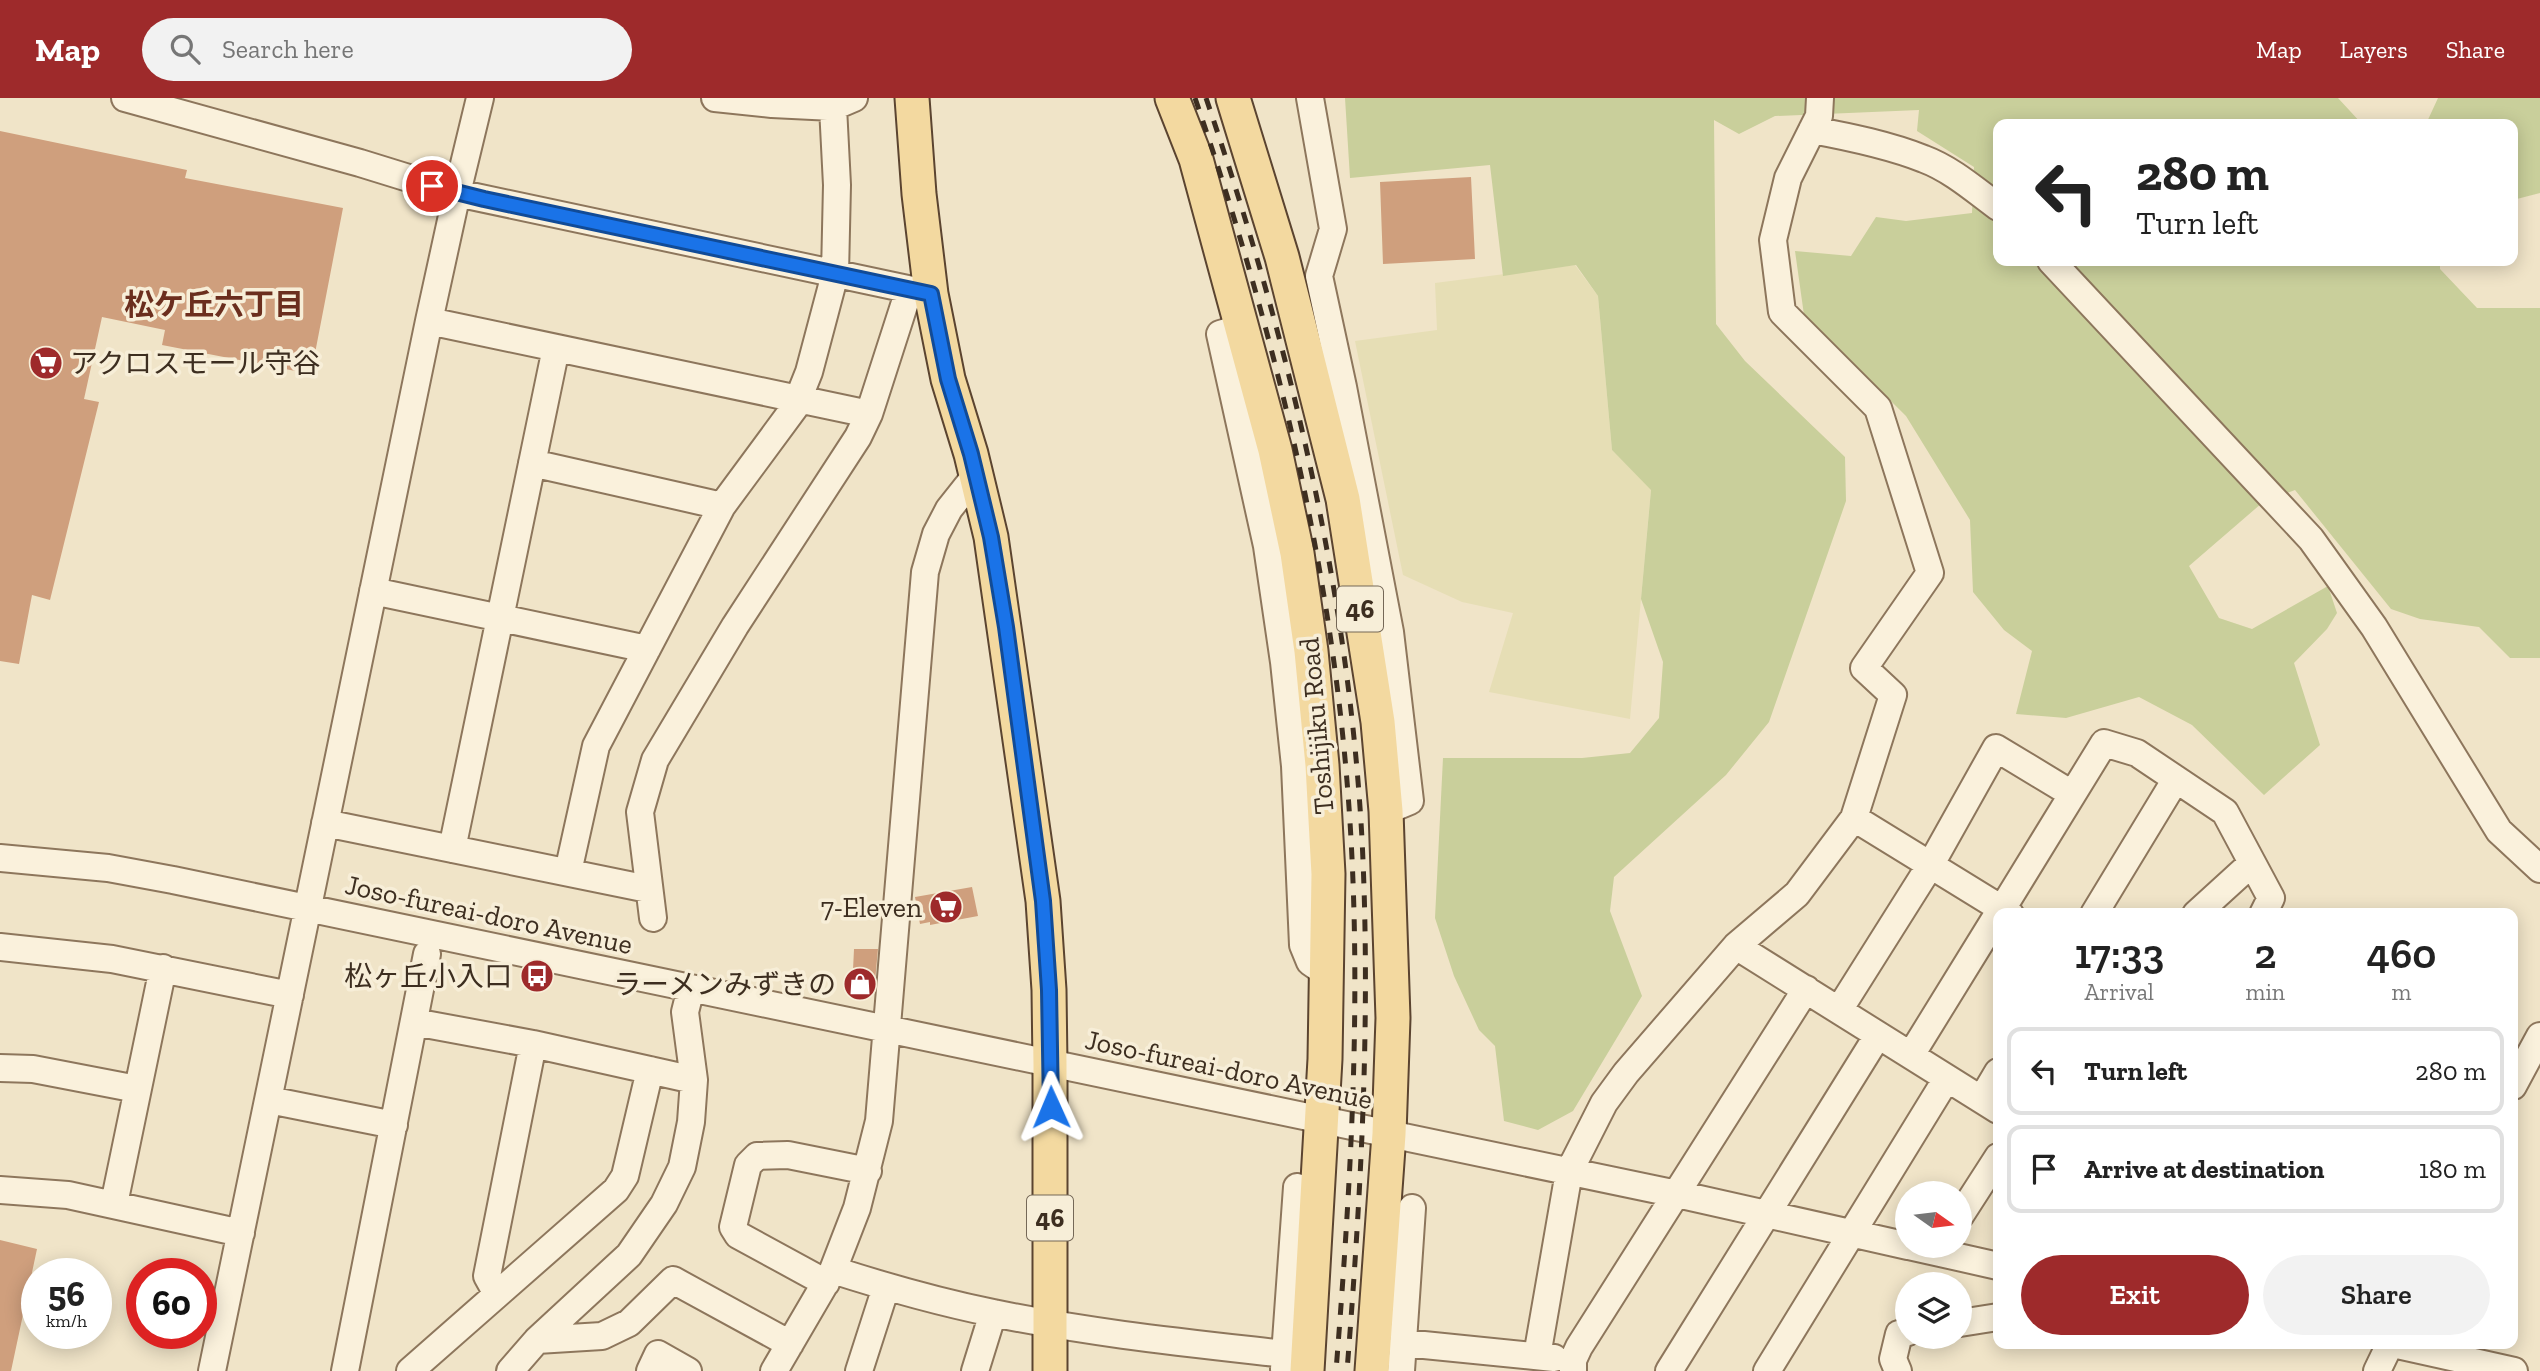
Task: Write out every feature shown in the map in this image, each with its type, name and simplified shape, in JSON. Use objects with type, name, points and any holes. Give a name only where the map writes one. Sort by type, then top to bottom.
[{"type":"main road","name":"46","points":[[912,98],[919,194],[920,292],[976,475],[991,537],[1043,901],[1049,990],[1050,1371]]},
{"type":"main road","name":"Toshijiku Road","points":[[1172,98],[1196,159],[1275,450],[1294,540],[1311,651],[1322,765],[1328,874],[1321,1121],[1292,1365]]},
{"type":"main road","name":"Toshijiku Road","points":[[1233,98],[1282,257],[1330,390],[1343,499],[1377,722],[1386,811],[1393,1018],[1389,1134],[1393,1287],[1372,1371]]},
{"type":"street","points":[[125,98],[161,102],[457,193],[920,292],[858,437],[735,626],[655,760],[640,812],[653,918]]},
{"type":"street","points":[[212,1371],[429,321],[480,98]]},
{"type":"street","points":[[568,872],[596,746],[722,506],[799,399],[809,372],[835,274],[837,185],[844,103],[715,98]]},
{"type":"street","points":[[1310,98],[1333,229],[1319,275],[1330,390]]},
{"type":"street","points":[[1537,1356],[1569,1172],[1604,1103],[1626,1073],[1736,946],[1797,894],[1854,818],[1893,695],[1864,668],[1930,573],[1878,408],[1782,312],[1773,240],[1788,178],[1819,116],[1820,98]]},
{"type":"street","points":[[1812,130],[1849,137],[1926,159],[1993,203]]},
{"type":"street","points":[[2056,266],[2311,539],[2374,627],[2499,831],[2540,869]]},
{"type":"street","points":[[429,321],[869,414]]},
{"type":"street","points":[[452,849],[556,348]]},
{"type":"street","points":[[532,463],[722,506]]},
{"type":"street","points":[[774,1371],[830,1277],[868,1171],[879,1121],[925,572],[936,534],[948,509],[976,475]]},
{"type":"street","points":[[373,591],[647,649]]},
{"type":"street","points":[[2004,908],[2104,743],[2137,753],[2225,812],[2271,898],[2266,908]]},
{"type":"street","points":[[1839,1010],[1931,864],[1996,748],[2072,794]]},
{"type":"street","points":[[2098,908],[2176,779]]},
{"type":"street","points":[[1854,818],[1931,864],[1996,908]]},
{"type":"street","points":[[324,824],[648,889]]},
{"type":"street","name":"Joso-fureai-doro Avenue","points":[[0,858],[108,868],[307,908],[1677,1194],[1895,1243]]},
{"type":"street","points":[[2203,908],[2252,863]]},
{"type":"street","points":[[1911,1055],[1993,926]]},
{"type":"street","points":[[1736,946],[1990,1105]]},
{"type":"street","points":[[0,947],[73,953],[163,968],[290,995]]},
{"type":"street","points":[[345,1371],[427,954]]},
{"type":"street","points":[[114,1204],[163,968]]},
{"type":"street","points":[[519,1368],[537,1340],[629,1255],[664,1204],[682,1167],[691,1122],[694,1080],[685,1012],[691,989]]},
{"type":"street","points":[[1404,1343],[1537,1356],[1573,1365],[1806,989]]},
{"type":"street","points":[[414,1022],[533,1044],[694,1080]]},
{"type":"street","points":[[1669,1371],[1878,1035]]},
{"type":"street","points":[[2518,1077],[2540,1037]]},
{"type":"street","points":[[497,1294],[487,1276],[533,1044]]},
{"type":"street","points":[[0,1068],[33,1069],[137,1089]]},
{"type":"street","points":[[410,1371],[616,1190],[625,1176],[650,1070]]},
{"type":"street","points":[[1767,1371],[1947,1078]]},
{"type":"street","points":[[269,1100],[394,1125]]},
{"type":"street","points":[[868,1171],[788,1155],[757,1156],[748,1165],[733,1227],[738,1235],[830,1277],[886,1287],[993,1313],[1292,1365]]},
{"type":"street","points":[[1972,1197],[1993,1165]]},
{"type":"street","points":[[1297,1187],[1299,1307]]},
{"type":"street","points":[[0,1190],[68,1195],[240,1233]]},
{"type":"street","points":[[1401,1371],[1404,1343],[1393,1287],[1412,1208]]},
{"type":"street","name":"Joso-fureai-doro Avenue","points":[[1970,1258],[1993,1265]]},
{"type":"street","points":[[537,1340],[602,1336],[629,1323],[673,1280],[790,1344]]},
{"type":"street","points":[[859,1371],[886,1287]]},
{"type":"street","points":[[975,1371],[993,1313]]},
{"type":"street","points":[[1972,1321],[1993,1318]]},
{"type":"street","points":[[1895,1349],[1893,1359],[1898,1371]]},
{"type":"street","points":[[2377,1371],[2388,1349]]},
{"type":"street","points":[[2414,1349],[2514,1371]]},
{"type":"street","points":[[650,1371],[658,1354],[688,1371]]},
{"type":"shaded area","points":[[1575,265],[1598,296],[1612,450],[1651,489],[1630,719],[1489,692],[1513,613],[1462,602],[1403,575],[1355,341],[1437,330],[1435,283]]},
{"type":"green space","points":[[1345,98],[2338,98],[2357,119],[1993,119],[1993,266],[2440,266],[2477,308],[2540,308],[2540,658],[2510,658],[2479,627],[2420,619],[2391,609],[2295,490],[2262,503],[2189,566],[2219,618],[2252,629],[2328,586],[2337,613],[2327,629],[2294,663],[2320,745],[2264,795],[2192,725],[2139,697],[2066,718],[2016,714],[2032,651],[2004,630],[1973,592],[1970,520],[1906,416],[1804,315],[1795,251],[1851,256],[1876,217],[1906,221],[1972,213],[1974,167],[1917,131],[1919,110],[1775,116],[1739,134],[1714,120],[1716,324],[1745,361],[1845,457],[1846,501],[1769,722],[1726,775],[1614,877],[1610,911],[1642,996],[1573,1111],[1538,1130],[1504,1121],[1495,1046],[1479,1030],[1454,976],[1435,918],[1443,758],[1582,758],[1630,753],[1659,718],[1663,662],[1641,599],[1651,490],[1612,450],[1598,296],[1576,265],[1503,276],[1490,165],[1350,178]]},
{"type":"green space","points":[[2438,98],[2540,98],[2540,193],[2518,199],[2518,119],[2428,119]]},
{"type":"building","name":"アクロスモール守谷","points":[[0,131],[187,170],[185,178],[343,208],[311,374],[162,345],[165,330],[102,317],[84,399],[99,402],[50,600],[32,595],[19,664],[0,661]]},
{"type":"building","points":[[1471,177],[1475,259],[1383,264],[1380,182]]},
{"type":"building","name":"7-Eleven","points":[[972,887],[978,916],[930,925],[930,922],[920,924],[915,897]]},
{"type":"building","points":[[854,949],[878,949],[874,992],[852,991]]},
{"type":"building","points":[[0,1240],[37,1249],[35,1258],[21,1258],[21,1324],[11,1371],[0,1371]]},
{"type":"railway","points":[[1195,98],[1225,188],[1277,371],[1317,556],[1344,744],[1351,839],[1355,972],[1350,1172],[1336,1371]]},
{"type":"railway","points":[[1206,98],[1263,279],[1310,463],[1328,556],[1355,744],[1365,906],[1365,1039],[1357,1238],[1347,1371]]},
{"type":"place","name":"アクロスモール守谷","points":[[46,363]]},
{"type":"place","name":"7-Eleven","points":[[946,907]]},
{"type":"place","name":"松ヶ丘小入口","points":[[537,976]]},
{"type":"place","name":"ラーメンみずきの","points":[[860,984]]},
{"type":"district","name":"松ケ丘六丁目","points":[[214,305]]},
{"type":"route","points":[[432,186],[931,294],[948,379],[971,454],[991,537],[1006,627],[1043,901],[1049,990],[1051,1107]]}]
